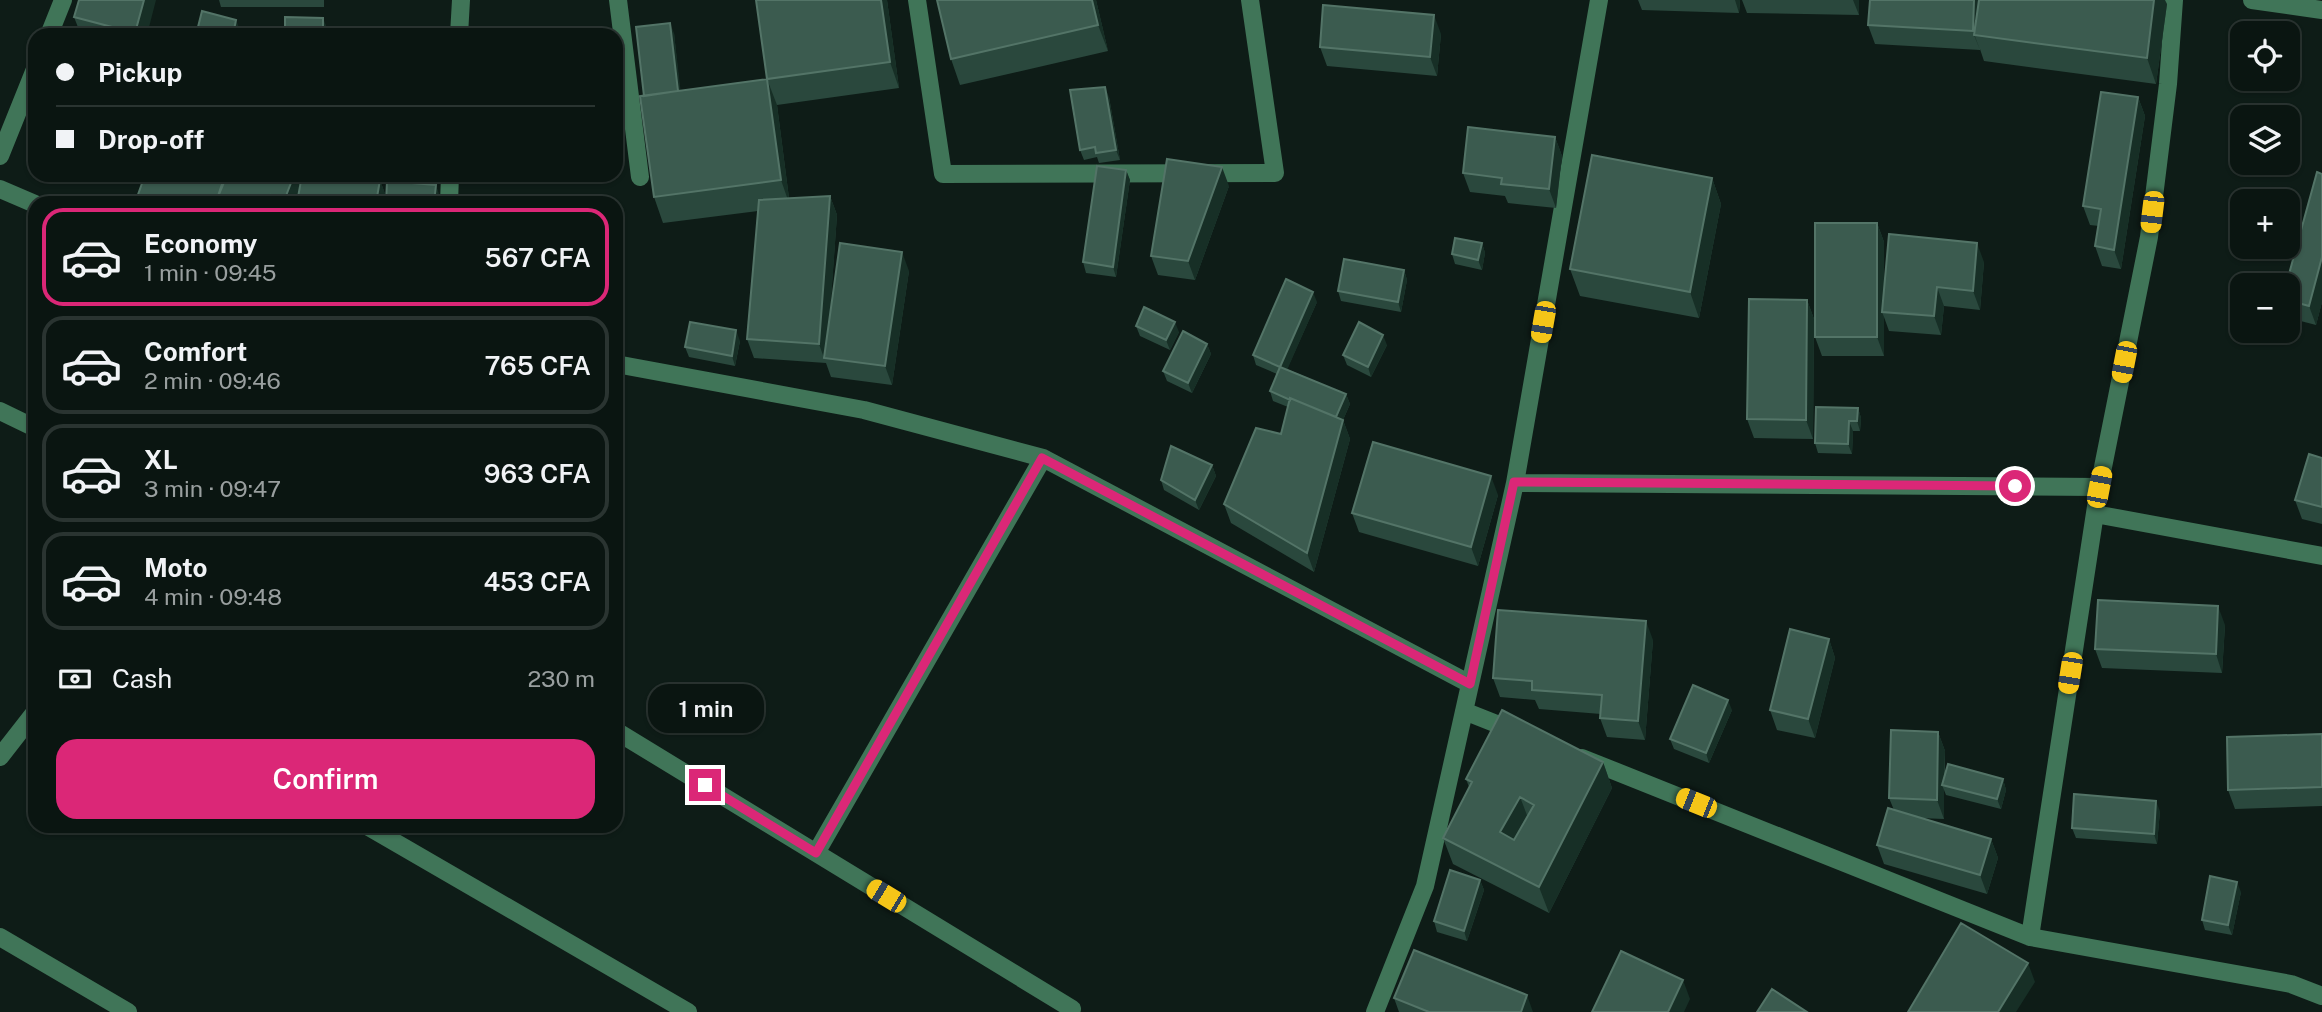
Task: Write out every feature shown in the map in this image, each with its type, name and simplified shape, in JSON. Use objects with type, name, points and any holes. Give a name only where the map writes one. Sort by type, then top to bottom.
[{"type":"street","points":[[51,28],[62,0]]},
{"type":"street","points":[[459,28],[461,0]]},
{"type":"street","points":[[618,0],[621,28]]},
{"type":"street","points":[[917,0],[943,174],[1275,173],[1250,0]]},
{"type":"street","points":[[1375,1012],[1425,886],[1470,684],[1514,482],[1599,0]]},
{"type":"street","points":[[2030,937],[2099,487],[2149,237],[2168,84],[2174,0]]},
{"type":"street","points":[[2252,0],[2322,10]]},
{"type":"street","points":[[623,40],[640,177]]},
{"type":"street","points":[[0,156],[28,86]]},
{"type":"street","points":[[0,189],[28,201]]},
{"type":"street","points":[[623,365],[864,410],[1042,458],[1470,684]]},
{"type":"street","points":[[0,411],[28,425]]},
{"type":"street","points":[[816,853],[1042,458]]},
{"type":"street","points":[[1514,482],[2099,487]]},
{"type":"street","points":[[2095,514],[2322,556]]},
{"type":"street","points":[[1464,711],[1528,737]]},
{"type":"street","points":[[0,757],[28,721]]},
{"type":"street","points":[[623,735],[1072,1009],[1070,1012]]},
{"type":"street","points":[[1567,752],[2030,937],[2291,984],[2322,996]]},
{"type":"street","points":[[379,833],[688,1012]]},
{"type":"street","points":[[0,937],[128,1012]]},
{"type":"building","points":[[79,0],[144,0],[136,28],[116,28],[74,17]]},
{"type":"building","points":[[756,0],[881,0],[890,62],[767,79]]},
{"type":"building","points":[[937,0],[1092,0],[1098,25],[951,59]]},
{"type":"building","points":[[1870,0],[1974,0],[1973,31],[1868,25]]},
{"type":"building","points":[[1979,0],[2154,0],[2147,58],[1974,35]]},
{"type":"building","points":[[1323,5],[1434,15],[1430,57],[1320,47]]},
{"type":"building","points":[[202,11],[236,20],[234,28],[198,28]]},
{"type":"building","points":[[285,17],[323,18],[323,28],[285,28]]},
{"type":"building","points":[[670,23],[678,91],[644,96],[636,27]]},
{"type":"building","points":[[767,79],[781,180],[654,197],[640,96]]},
{"type":"building","points":[[1105,87],[1116,150],[1096,153],[1095,147],[1080,150],[1070,90]]},
{"type":"building","points":[[2101,92],[2138,97],[2114,250],[2095,246],[2101,209],[2083,206]]},
{"type":"building","points":[[1468,127],[1555,137],[1549,189],[1501,184],[1502,178],[1463,173]]},
{"type":"building","points":[[1592,155],[1712,178],[1690,292],[1570,269]]},
{"type":"building","points":[[1167,159],[1222,167],[1188,261],[1151,256]]},
{"type":"building","points":[[1097,166],[1126,170],[1113,267],[1083,262]]},
{"type":"building","points":[[2317,172],[2322,174],[2322,257],[2309,306],[2300,304],[2300,273],[2289,273],[2293,259],[2300,259],[2300,234]]},
{"type":"building","points":[[142,182],[223,182],[218,196],[138,196]]},
{"type":"building","points":[[224,182],[291,182],[286,196],[218,196]]},
{"type":"building","points":[[301,182],[380,182],[377,196],[298,196]]},
{"type":"building","points":[[387,182],[436,185],[435,196],[386,196]]},
{"type":"building","points":[[830,196],[819,344],[747,339],[759,200]]},
{"type":"building","points":[[1815,223],[1877,223],[1877,337],[1815,337]]},
{"type":"building","points":[[1889,234],[1977,243],[1973,291],[1937,287],[1934,316],[1882,312]]},
{"type":"building","points":[[1455,238],[1482,243],[1478,260],[1452,254]]},
{"type":"building","points":[[840,243],[902,252],[885,366],[824,358]]},
{"type":"building","points":[[1344,259],[1404,270],[1398,302],[1338,291]]},
{"type":"building","points":[[1286,279],[1313,292],[1280,367],[1253,355]]},
{"type":"building","points":[[1749,299],[1807,300],[1806,420],[1747,419]]},
{"type":"building","points":[[1144,307],[1175,322],[1166,340],[1136,326]]},
{"type":"building","points":[[690,322],[736,330],[732,356],[685,347]]},
{"type":"building","points":[[1359,322],[1383,335],[1368,367],[1343,355]]},
{"type":"building","points":[[1183,331],[1207,344],[1188,383],[1163,371]]},
{"type":"building","points":[[1280,367],[1346,394],[1336,417],[1270,391]]},
{"type":"building","points":[[1290,398],[1343,420],[1307,553],[1224,504],[1256,428],[1281,434]]},
{"type":"building","points":[[1816,407],[1858,408],[1857,421],[1849,421],[1848,444],[1815,443]]},
{"type":"building","points":[[1373,442],[1491,476],[1471,547],[1352,513]]},
{"type":"building","points":[[1171,446],[1212,465],[1195,500],[1161,480]]},
{"type":"building","points":[[2309,454],[2322,458],[2322,507],[2295,500]]},
{"type":"building","points":[[2098,600],[2218,606],[2216,654],[2095,649]]},
{"type":"building","points":[[1498,610],[1646,621],[1638,721],[1600,718],[1602,695],[1532,690],[1532,681],[1493,678]]},
{"type":"building","points":[[1790,629],[1829,639],[1808,719],[1770,710]]},
{"type":"building","points":[[1693,685],[1728,700],[1706,753],[1670,739]]},
{"type":"building","points":[[1502,710],[1603,762],[1539,887],[1443,838],[1472,782],[1466,779]],"holes":[[[1520,797],[1534,805],[1514,840],[1500,832]]]},
{"type":"building","points":[[1891,730],[1938,732],[1937,800],[1889,798]]},
{"type":"building","points":[[2322,734],[2322,787],[2228,790],[2227,737]]},
{"type":"building","points":[[1948,764],[2003,779],[1997,799],[1942,785]]},
{"type":"building","points":[[2074,794],[2156,801],[2154,834],[2072,828]]},
{"type":"building","points":[[1888,808],[1991,839],[1980,875],[1877,845]]},
{"type":"building","points":[[1450,870],[1480,880],[1464,931],[1434,921]]},
{"type":"building","points":[[2210,876],[2237,882],[2228,925],[2202,920]]},
{"type":"building","points":[[1961,923],[2028,963],[1998,1012],[1908,1012]]},
{"type":"building","points":[[1414,950],[1527,995],[1521,1012],[1429,1012],[1394,998]]},
{"type":"building","points":[[1621,951],[1683,980],[1668,1012],[1592,1012]]},
{"type":"building","points":[[1772,989],[1807,1012],[1757,1012]]},
{"type":"route","points":[[705,785],[816,853],[1042,458],[1470,684],[1514,482],[2015,486]]}]
